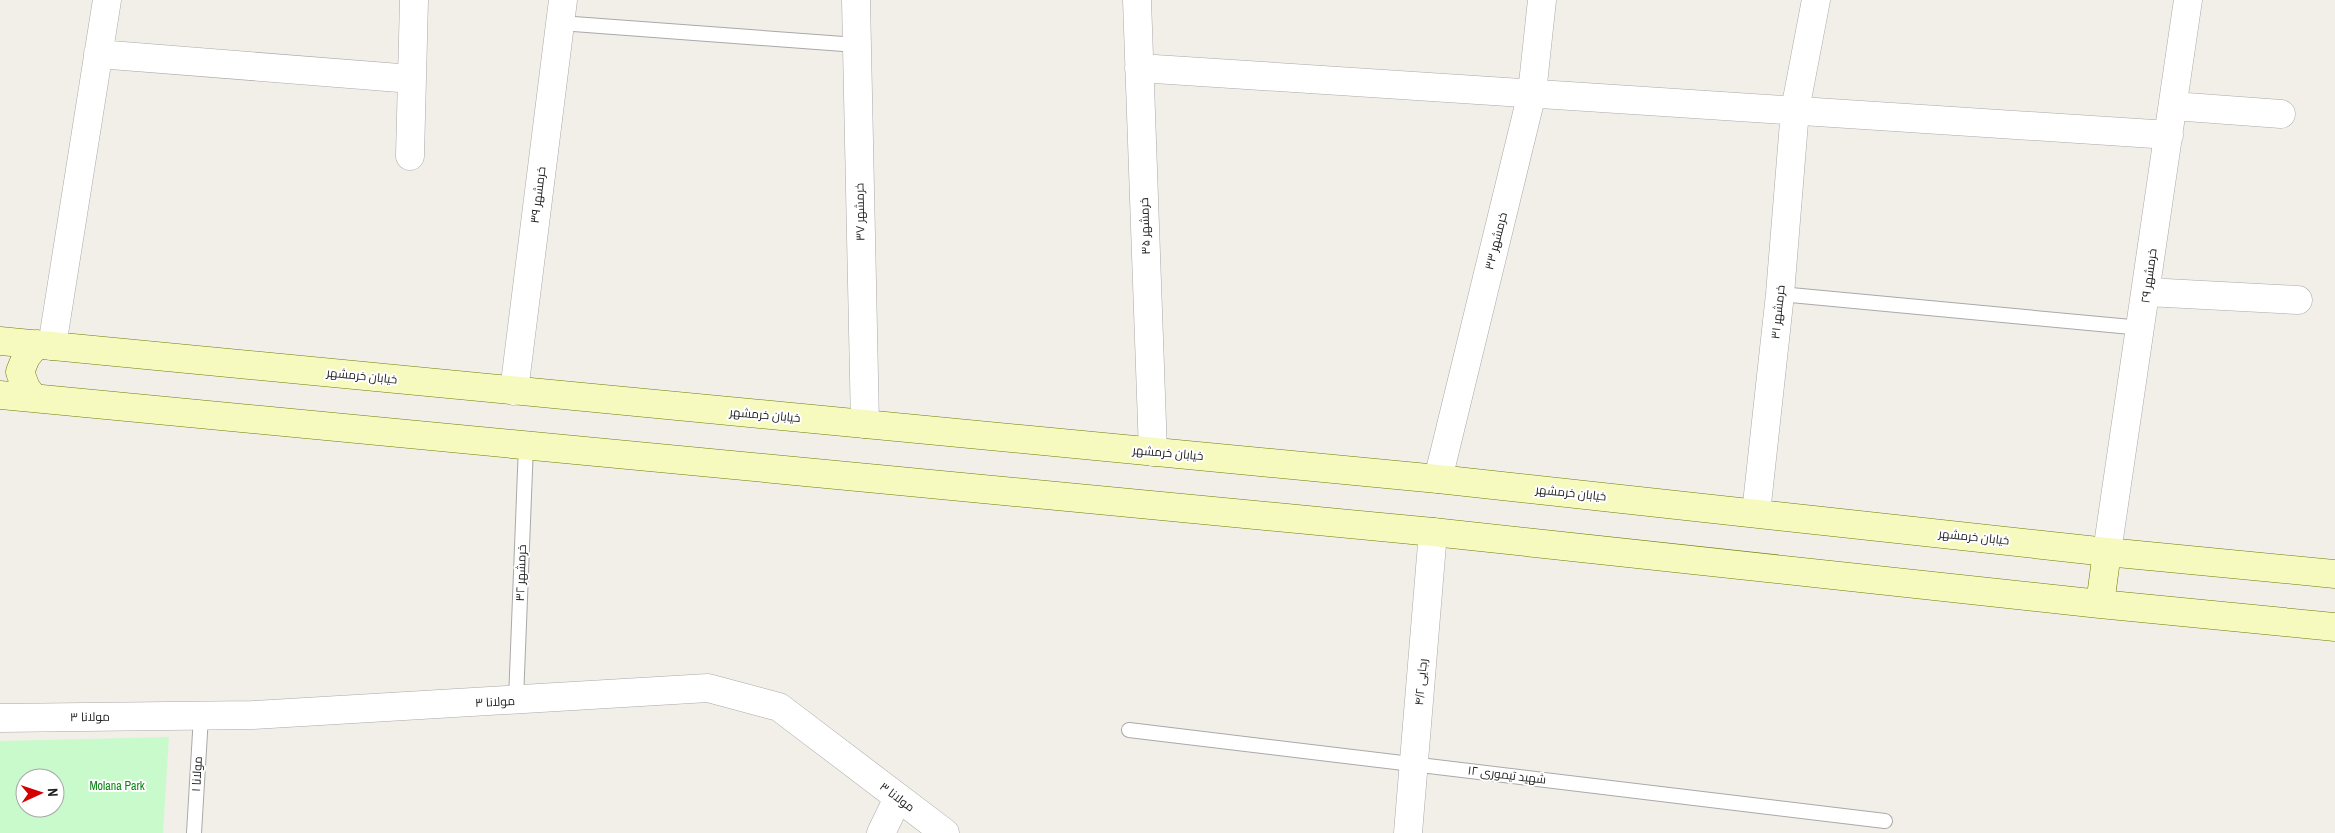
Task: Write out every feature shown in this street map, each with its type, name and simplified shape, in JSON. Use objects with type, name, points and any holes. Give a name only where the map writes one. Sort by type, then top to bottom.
[{"type":"main road","name":"خیابان خرمشهر","points":[[0,341],[1438,479],[2107,552],[2335,574]]},
{"type":"main road","points":[[34,398],[26,388],[20,372],[26,357],[44,345]]},
{"type":"main road","points":[[0,395],[1433,532],[2100,604],[2335,627]]},
{"type":"main road","points":[[2100,604],[2107,552]]},
{"type":"street","points":[[44,345],[98,54],[106,0]]},
{"type":"street","points":[[410,156],[414,0]]},
{"type":"street","name":"خرمشهر ۳۷","points":[[856,0],[865,424]]},
{"type":"street","name":"خرمشهر ۳۵","points":[[1137,0],[1153,452]]},
{"type":"street","name":"خرمشهر ۳۳","points":[[1438,479],[1532,93],[1542,0]]},
{"type":"street","name":"خرمشهر ۳۱","points":[[1756,513],[1780,294],[1795,110],[1816,0]]},
{"type":"street","name":"خرمشهر ۲۹","points":[[2107,552],[2142,328],[2188,0]]},
{"type":"street","name":"خرمشهر ۳۹","points":[[514,391],[562,11]]},
{"type":"street","points":[[98,54],[412,79]]},
{"type":"street","points":[[1139,68],[2169,135]]},
{"type":"street","points":[[2173,106],[2281,114]]},
{"type":"street","points":[[2147,292],[2298,300]]},
{"type":"street","name":"رجایی ۴/۲","points":[[1408,833],[1433,532]]},
{"type":"street","name":"مولانا ۳","points":[[0,718],[253,715],[708,688],[779,707],[945,833]]},
{"type":"street","points":[[881,833],[898,798]]},
{"type":"lane","points":[[562,11],[857,45]]},
{"type":"lane","points":[[1780,294],[2142,328]]},
{"type":"lane","name":"خرمشهر ۳۲","points":[[516,700],[526,445]]},
{"type":"lane","name":"مولانا ۱","points":[[194,833],[200,716]]},
{"type":"lane","name":"شهید تیموری ۱۲","points":[[1129,730],[1885,821]]},
{"type":"green space","name":"Molana Park","points":[[169,737],[163,833],[0,833],[0,741]]}]
